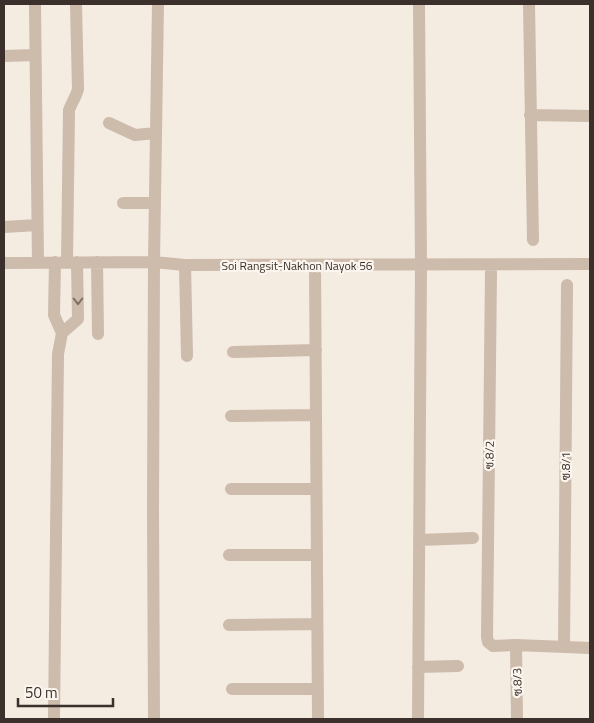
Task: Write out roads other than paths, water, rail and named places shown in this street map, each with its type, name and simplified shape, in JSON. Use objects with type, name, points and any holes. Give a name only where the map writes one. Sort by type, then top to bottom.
[{"type":"street","points":[[35,4],[38,263]]},
{"type":"street","points":[[54,719],[58,354],[62,333],[54,315],[66,262],[69,110],[78,89],[76,4]]},
{"type":"street","points":[[154,719],[154,262],[158,4]]},
{"type":"street","points":[[418,719],[421,264],[419,4]]},
{"type":"street","points":[[529,4],[533,240]]},
{"type":"street","points":[[4,56],[35,55]]},
{"type":"street","points":[[530,115],[590,116]]},
{"type":"street","points":[[109,124],[135,134],[156,133]]},
{"type":"street","points":[[123,204],[155,203]]},
{"type":"street","points":[[4,227],[37,225]]},
{"type":"street","points":[[62,333],[78,319],[66,262]]},
{"type":"street","points":[[97,262],[98,334]]},
{"type":"street","name":"Soi Rangsit-Nakhon Nayok 56","points":[[4,263],[154,262],[185,265],[590,264]]},
{"type":"street","points":[[185,265],[187,356]]},
{"type":"street","points":[[315,265],[318,719]]},
{"type":"street","name":"ซ.8/2","points":[[491,272],[487,637],[488,642],[492,646],[516,645]]},
{"type":"street","name":"ซ.8/1","points":[[564,648],[567,285]]},
{"type":"street","points":[[233,352],[316,350]]},
{"type":"street","points":[[231,416],[316,415]]},
{"type":"street","points":[[231,489],[316,490]]},
{"type":"street","points":[[419,540],[472,538]]},
{"type":"street","points":[[229,555],[317,555]]},
{"type":"street","points":[[230,625],[317,624]]},
{"type":"street","points":[[516,645],[590,648]]},
{"type":"street","name":"ซ.8/3","points":[[516,645],[517,719]]},
{"type":"street","points":[[418,667],[458,666]]},
{"type":"street","points":[[232,689],[318,689]]}]
